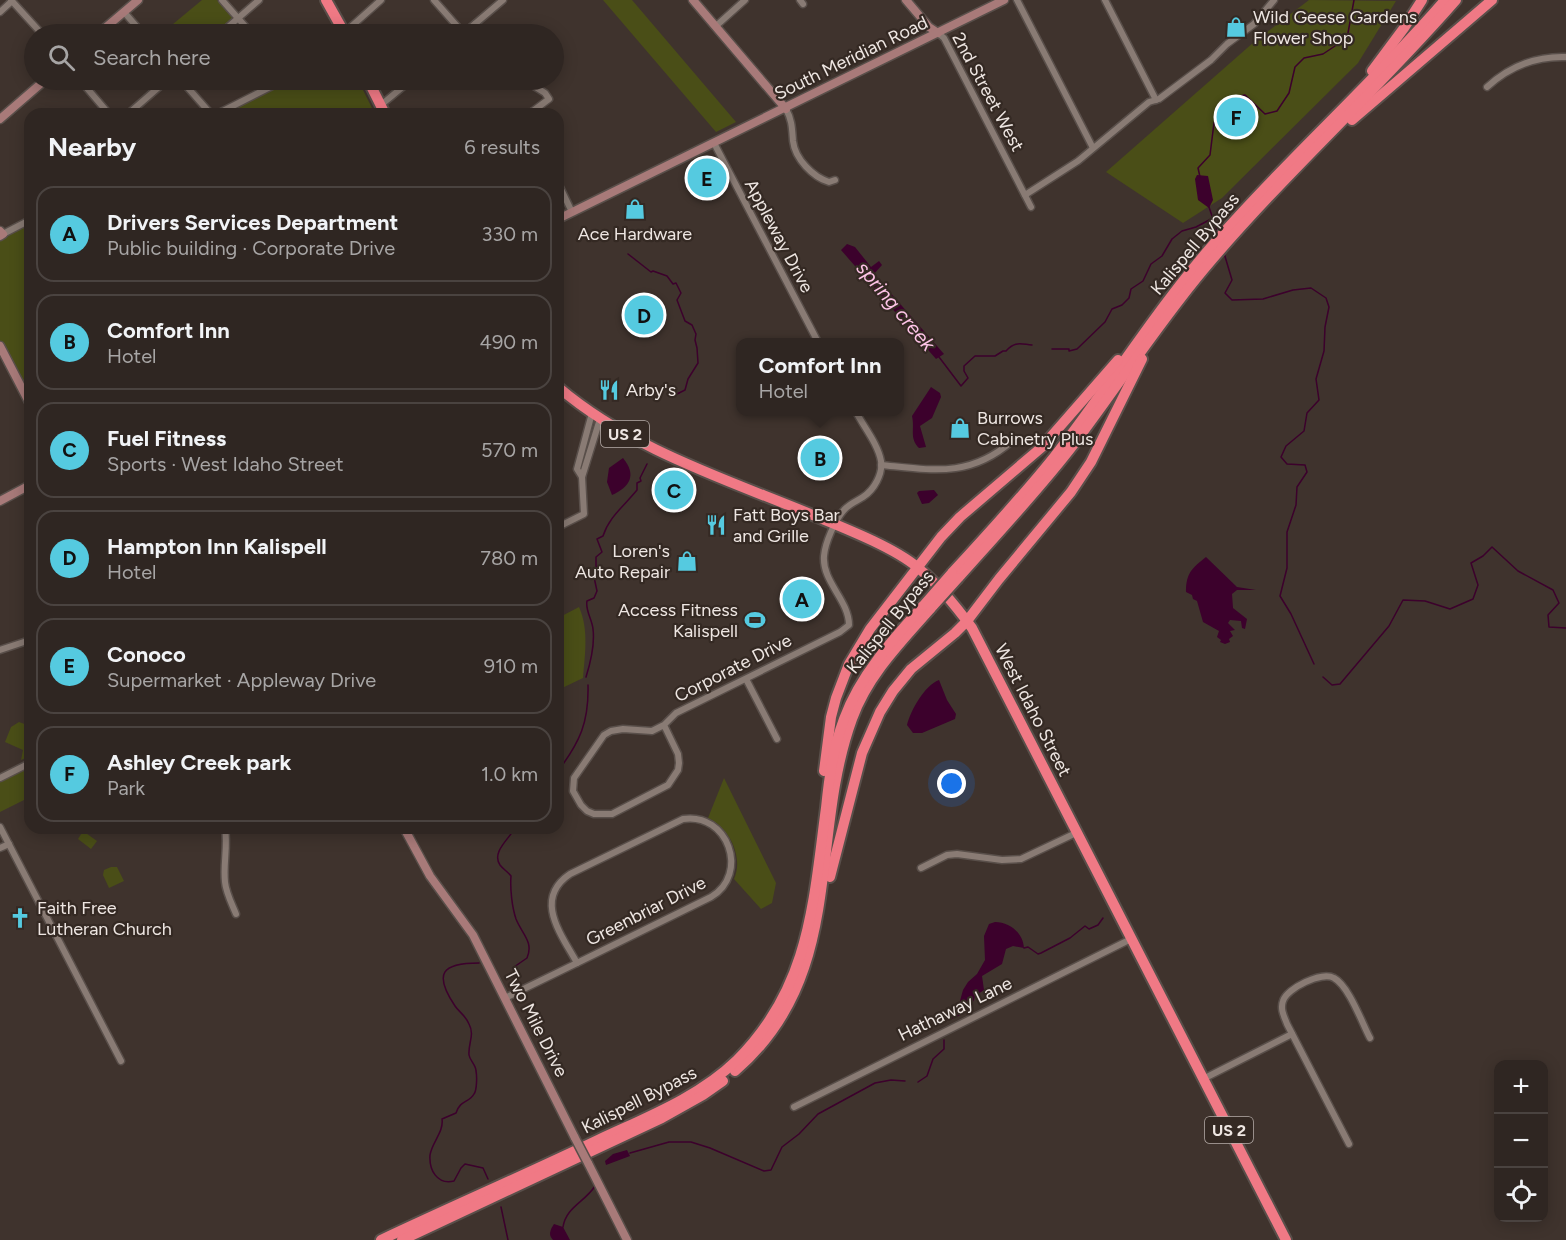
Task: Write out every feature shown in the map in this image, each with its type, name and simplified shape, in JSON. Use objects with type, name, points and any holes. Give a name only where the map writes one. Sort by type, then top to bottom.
[{"type":"highway","points":[[326,0],[339,24]]},
{"type":"highway","points":[[1304,149],[1374,69],[1422,0]]},
{"type":"highway","name":"Kalispell Bypass","points":[[381,1240],[697,1091],[735,1061],[767,1025],[784,999],[796,972],[808,928],[831,766],[846,712],[867,673],[955,575],[1047,465],[1153,322],[1213,252],[1304,149],[1389,62],[1445,0]]},
{"type":"highway","name":"Kalispell Bypass","points":[[1229,234],[1391,72],[1455,0]]},
{"type":"highway","points":[[1282,183],[1492,0]]},
{"type":"highway","points":[[373,90],[382,108]]},
{"type":"highway","name":"Kalispell Bypass","points":[[955,575],[1059,463],[1213,252]]},
{"type":"highway","points":[[819,909],[862,753],[876,719],[893,691],[911,669],[967,621],[999,579],[1057,511],[1085,472],[1137,368],[1176,310],[1184,294]]},
{"type":"highway","points":[[820,852],[819,823],[831,717],[839,688],[864,637],[953,524],[1042,447],[1153,322]]},
{"type":"highway","name":"West Idaho Street","points":[[564,392],[596,416],[655,450],[836,525],[893,552],[917,567],[951,600],[967,621],[1286,1240]]},
{"type":"highway","name":"Kalispell Bypass","points":[[402,1240],[670,1114],[726,1079],[752,1055],[784,1014],[808,959],[819,909],[840,761],[853,718],[863,695],[882,665],[928,606]]},
{"type":"highway","points":[[372,1240],[407,1228]]},
{"type":"street","points":[[109,24],[138,0]]},
{"type":"street","points":[[222,0],[243,24]]},
{"type":"street","points":[[232,24],[259,0]]},
{"type":"street","points":[[355,24],[381,0]]},
{"type":"street","points":[[434,0],[454,24]]},
{"type":"street","points":[[475,24],[503,0]]},
{"type":"street","points":[[693,0],[786,109],[793,126],[793,143],[800,158],[810,171],[829,182],[835,180]]},
{"type":"street","points":[[716,26],[745,0]]},
{"type":"street","name":"2nd Street West","points":[[906,0],[929,27],[944,38],[1031,207]]},
{"type":"street","name":"South Meridian Road","points":[[564,216],[1004,0]]},
{"type":"street","points":[[1017,0],[1093,148]]},
{"type":"street","points":[[1105,0],[1156,100]]},
{"type":"street","points":[[1025,195],[1078,160],[1149,102],[1156,100],[1211,60],[1227,44],[1254,24],[1274,0]]},
{"type":"street","points":[[0,12],[12,1],[33,24]]},
{"type":"street","points":[[123,12],[133,24]]},
{"type":"street","points":[[1487,87],[1504,73],[1534,59],[1566,57]]},
{"type":"street","points":[[0,119],[33,90]]},
{"type":"street","points":[[89,90],[105,108]]},
{"type":"street","points":[[135,108],[156,90]]},
{"type":"street","points":[[190,90],[206,108]]},
{"type":"street","points":[[229,108],[264,90]]},
{"type":"street","points":[[385,108],[402,90]]},
{"type":"street","points":[[536,108],[549,99],[540,90]]},
{"type":"street","name":"Appleway Drive","points":[[714,143],[816,338]]},
{"type":"street","points":[[564,195],[572,212]]},
{"type":"street","points":[[1,234],[24,223]]},
{"type":"street","points":[[0,346],[24,392]]},
{"type":"street","points":[[582,477],[577,469],[596,416]]},
{"type":"street","points":[[564,524],[584,514],[582,477],[596,416]]},
{"type":"street","points":[[836,525],[844,510],[871,490],[879,475],[881,465],[878,452],[859,416]]},
{"type":"street","points":[[881,465],[934,470],[957,469],[986,460],[1012,441]]},
{"type":"street","points":[[0,501],[24,488]]},
{"type":"street","name":"Corporate Drive","points":[[664,725],[678,754],[679,764],[678,770],[668,785],[612,814],[594,814],[580,806],[573,791],[574,778],[604,735],[623,729],[652,731],[664,725],[676,713],[840,632],[849,625],[846,610],[825,566],[824,556],[836,525]]},
{"type":"street","points":[[0,650],[24,641]]},
{"type":"street","points":[[746,679],[777,739]]},
{"type":"street","points":[[0,778],[24,766]]},
{"type":"street","name":"Greenbriar Drive","points":[[505,998],[577,963],[718,892],[728,877],[732,860],[730,851],[717,828],[702,820],[692,818],[678,821],[562,880],[553,892],[551,910],[577,963]]},
{"type":"street","points":[[0,827],[121,1061]]},
{"type":"street","points":[[921,868],[947,855],[957,854],[1002,860],[1021,859],[1076,833]]},
{"type":"street","points":[[226,834],[225,882],[236,914]]},
{"type":"street","name":"Two Mile Drive","points":[[407,834],[428,872],[469,928],[627,1240]]},
{"type":"street","points":[[0,848],[9,844]]},
{"type":"street","name":"Hathaway Lane","points":[[794,1107],[1131,939]]},
{"type":"street","points":[[1349,1144],[1283,1014],[1282,1007],[1285,997],[1292,990],[1321,976],[1333,977],[1342,985],[1370,1038]]},
{"type":"street","points":[[1203,1079],[1292,1034]]},
{"type":"green space","points":[[202,0],[217,0],[233,18],[226,24],[173,24]]},
{"type":"green space","points":[[603,0],[632,0],[736,122],[716,132]]},
{"type":"green space","points":[[1309,0],[1396,1],[1358,63],[1222,198],[1183,223],[1106,172],[1254,42]]},
{"type":"green space","points":[[271,90],[363,90],[372,108],[235,108]]},
{"type":"green space","points":[[24,226],[24,388],[0,342],[0,239]]},
{"type":"green space","points":[[579,607],[584,624],[585,651],[583,678],[564,687],[564,615]]},
{"type":"green space","points":[[19,722],[24,724],[24,759],[21,760],[23,750],[5,742],[11,727]]},
{"type":"green space","points":[[24,768],[24,800],[0,812],[0,781]]},
{"type":"green space","points":[[724,778],[776,883],[772,903],[761,909],[734,879],[737,870],[736,852],[728,835],[716,822],[708,818]]},
{"type":"green space","points":[[81,834],[87,834],[97,841],[91,849],[78,839]]},
{"type":"green space","points":[[117,867],[124,881],[109,888],[103,875],[104,870]]},
{"type":"water","points":[[1197,175],[1208,176],[1213,200],[1209,208],[1198,200],[1195,179]]},
{"type":"water","points":[[847,244],[855,247],[871,267],[879,261],[882,265],[874,274],[944,354],[936,359],[841,250]]},
{"type":"water","points":[[931,387],[940,393],[941,397],[932,418],[920,426],[926,447],[919,448],[913,437],[912,416]]},
{"type":"water","points":[[623,458],[630,470],[630,480],[612,495],[607,482],[609,468]]},
{"type":"water","points":[[934,490],[938,495],[929,503],[922,504],[917,493]]},
{"type":"water","points":[[1206,557],[1237,587],[1256,590],[1237,590],[1232,594],[1233,608],[1247,619],[1245,629],[1242,628],[1241,621],[1230,620],[1228,623],[1235,630],[1230,631],[1233,636],[1229,639],[1230,642],[1225,644],[1217,637],[1219,631],[1203,622],[1197,601],[1186,592],[1187,580],[1191,572]]},
{"type":"water","points":[[939,680],[956,714],[955,719],[922,733],[913,733],[907,725],[912,712],[928,687]]},
{"type":"water","points":[[995,922],[1015,929],[1024,948],[1013,946],[1006,949],[1002,964],[982,976],[984,990],[975,996],[965,1012],[948,1020],[945,1018],[958,1008],[963,990],[977,974],[985,960],[984,936],[989,924]]},
{"type":"water","points":[[627,1150],[630,1156],[606,1165],[605,1161],[613,1154]]},
{"type":"water","points":[[554,1224],[563,1227],[570,1240],[553,1240],[550,1232]]},
{"type":"waterway","points":[[1200,177],[1198,168],[1210,155],[1214,123],[1230,98],[1245,95],[1265,114],[1277,111],[1289,93],[1295,67],[1304,58],[1323,54],[1341,42],[1348,33],[1354,0]]},
{"type":"waterway","name":"spring creek","points":[[1209,207],[1217,231]]},
{"type":"waterway","name":"spring creek","points":[[1052,349],[1069,349],[1069,351],[1077,349],[1105,322],[1112,309],[1122,305],[1129,298],[1131,289],[1143,281],[1151,264],[1162,256],[1172,239],[1182,231],[1213,218]]},
{"type":"waterway","points":[[1224,253],[1232,280],[1225,293],[1232,300],[1263,299],[1293,290],[1311,288],[1326,298],[1329,307],[1324,351],[1316,379],[1319,400],[1307,413],[1304,431],[1286,446],[1281,457],[1287,464],[1305,465],[1307,472],[1297,487],[1296,505],[1287,532],[1287,568],[1280,596],[1314,664]]},
{"type":"waterway","name":"spring creek","points":[[628,254],[651,272],[667,276],[673,284],[676,283],[681,293],[677,300],[685,321],[692,325],[696,334],[698,363],[688,379],[685,390],[675,395]]},
{"type":"waterway","name":"spring creek","points":[[939,357],[961,386],[968,378],[964,366],[975,356],[995,356],[1015,344],[1032,345]]},
{"type":"waterway","name":"spring creek","points":[[586,677],[593,641],[587,601],[594,598],[597,591],[594,577],[599,571],[596,566],[596,557],[602,552],[597,539],[603,536],[613,517],[637,490],[637,483],[641,481],[640,478],[647,464]]},
{"type":"waterway","points":[[1323,677],[1332,685],[1340,684],[1389,626],[1403,600],[1425,601],[1450,609],[1473,599],[1478,585],[1471,563],[1492,547],[1518,571],[1553,590],[1559,603],[1548,615],[1549,627],[1566,628]]},
{"type":"waterway","points":[[564,762],[582,731],[587,710],[588,685]]},
{"type":"waterway","points":[[510,834],[499,850],[498,860],[511,876],[515,914],[529,947],[527,958],[514,967]]},
{"type":"waterway","points":[[1024,948],[1028,947],[1038,954],[1041,953],[1070,938],[1085,926],[1089,929],[1098,925],[1103,918]]},
{"type":"waterway","points":[[479,963],[466,963],[449,968],[443,978],[448,995],[471,1028],[469,1055],[476,1069],[476,1083],[472,1097],[460,1106],[456,1113],[442,1119],[441,1128],[431,1150],[430,1161],[435,1175],[443,1181],[454,1181],[465,1164],[483,1168],[488,1179]]},
{"type":"waterway","points":[[918,1082],[927,1076],[933,1059],[944,1049],[944,1040]]},
{"type":"waterway","points":[[630,1153],[669,1142],[691,1142],[764,1171],[771,1170],[782,1147],[799,1134],[818,1114],[875,1083],[891,1080],[905,1081]]},
{"type":"waterway","points":[[563,1227],[568,1214],[595,1186]]},
{"type":"waterway","points":[[501,1207],[508,1240]]},
{"type":"place","name":"Wild Geese Gardens Flower Shop","points":[[1236,27]]},
{"type":"place","name":"Ashley Creek park","points":[[1236,117]]},
{"type":"place","name":"Conoco","points":[[707,178]]},
{"type":"place","name":"Ace Hardware","points":[[635,209]]},
{"type":"place","name":"Hampton Inn Kalispell","points":[[644,315]]},
{"type":"place","name":"Arby's","points":[[609,390]]},
{"type":"place","name":"Burrows Cabinetry Plus","points":[[960,428]]},
{"type":"place","name":"Comfort Inn","points":[[820,458]]},
{"type":"place","name":"Fuel Fitness","points":[[674,490]]},
{"type":"place","name":"Fatt Boys Bar and Grille","points":[[716,525]]},
{"type":"place","name":"Loren's Auto Repair","points":[[687,561]]},
{"type":"place","name":"Drivers Services Department","points":[[802,599]]},
{"type":"place","name":"Access Fitness Kalispell","points":[[755,620]]},
{"type":"place","name":"Faith Free Lutheran Church","points":[[20,918]]}]
